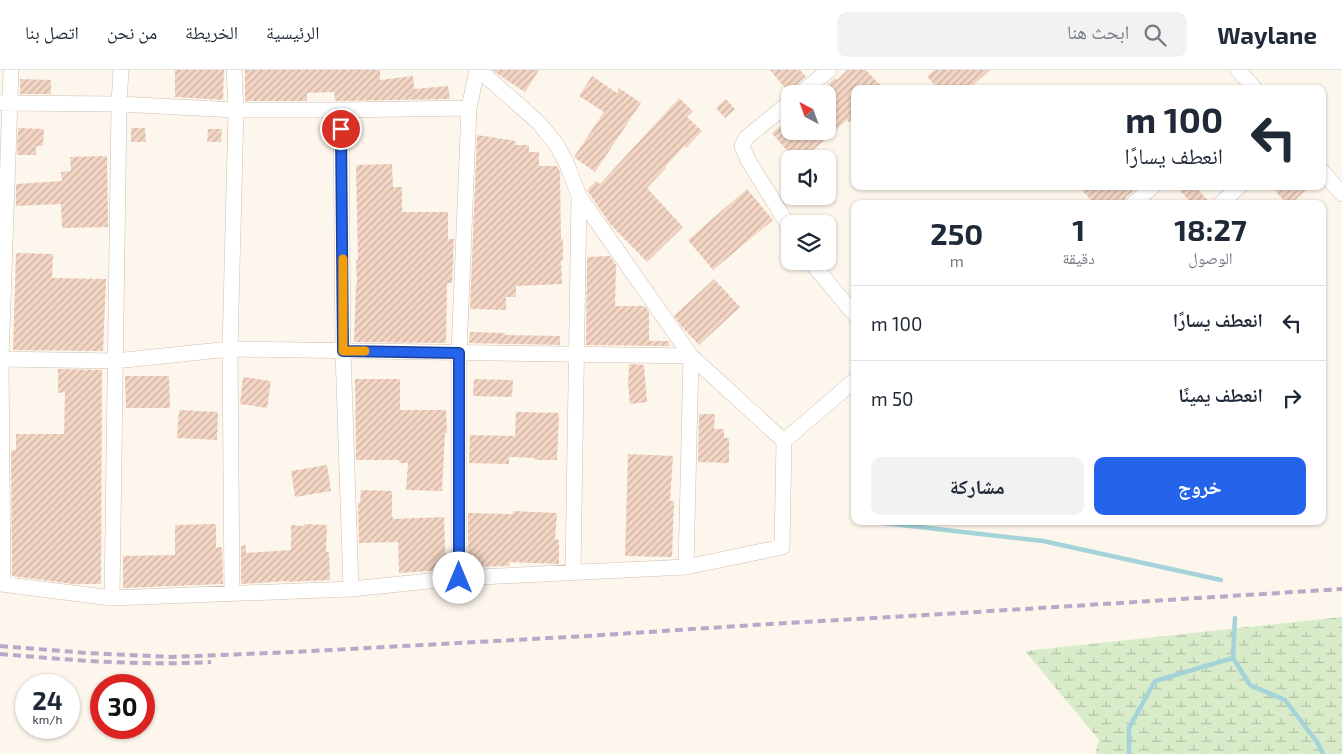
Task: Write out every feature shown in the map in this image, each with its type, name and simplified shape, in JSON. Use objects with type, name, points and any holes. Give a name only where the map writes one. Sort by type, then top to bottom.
[{"type":"street","points":[[11,70],[5,103],[0,359],[1,584],[112,598],[352,589],[459,578],[686,567],[782,547],[784,441],[851,383]]},
{"type":"street","points":[[112,598],[121,70]]},
{"type":"street","points":[[232,592],[230,349],[236,110],[234,70]]},
{"type":"street","points":[[459,578],[459,353],[469,108],[478,70],[539,122],[556,144],[566,162],[578,196],[691,356],[784,441]]},
{"type":"street","points":[[810,85],[828,70]]},
{"type":"street","points":[[1238,70],[1252,85]]},
{"type":"street","points":[[5,103],[119,104],[236,110],[469,108]]},
{"type":"street","points":[[781,109],[746,138],[742,146],[748,160],[782,215]]},
{"type":"street","points":[[341,110],[343,351],[352,589]]},
{"type":"street","points":[[1326,176],[1342,194]]},
{"type":"street","points":[[1137,200],[1149,190]]},
{"type":"street","points":[[1224,200],[1236,190]]},
{"type":"street","points":[[573,572],[578,196]]},
{"type":"street","points":[[818,270],[851,310]]},
{"type":"street","points":[[0,359],[115,361],[230,349],[691,356]]},
{"type":"street","points":[[686,567],[691,356]]},
{"type":"green space","points":[[1342,617],[1342,754],[1095,754],[1099,740],[1025,651]]},
{"type":"building","points":[[175,70],[224,70],[223,100],[175,97]]},
{"type":"building","points":[[245,70],[380,70],[380,80],[413,76],[414,89],[448,86],[450,99],[335,101],[334,92],[307,93],[307,101],[245,101]]},
{"type":"building","points":[[493,70],[539,70],[525,92]]},
{"type":"building","points":[[770,70],[800,70],[806,77],[796,85],[782,85]]},
{"type":"building","points":[[847,70],[866,70],[880,85],[851,85],[851,120],[849,122],[847,120],[836,130],[836,85],[827,85],[835,78],[837,80]]},
{"type":"building","points":[[935,70],[990,70],[973,85],[935,85],[927,76]]},
{"type":"building","points":[[592,76],[617,93],[619,88],[641,103],[595,172],[574,157],[604,112],[579,96]]},
{"type":"building","points":[[20,79],[51,80],[51,94],[20,94]]},
{"type":"building","points":[[679,98],[693,111],[687,117],[702,131],[686,148],[684,146],[647,188],[683,227],[647,262],[610,224],[587,190],[596,181],[600,184]]},
{"type":"building","points":[[726,99],[735,109],[725,118],[716,108]]},
{"type":"building","points":[[781,126],[781,140],[824,140],[813,150],[786,150],[772,133]]},
{"type":"building","points":[[18,128],[44,129],[43,146],[36,146],[36,155],[17,155]]},
{"type":"building","points":[[131,128],[145,128],[146,142],[131,142]]},
{"type":"building","points":[[208,129],[222,129],[221,142],[207,142]]},
{"type":"building","points":[[477,135],[516,141],[515,145],[529,145],[529,152],[539,152],[539,166],[557,166],[560,172],[561,239],[563,239],[563,260],[561,260],[562,284],[516,286],[516,297],[506,297],[506,310],[470,309]]},
{"type":"building","points":[[107,156],[108,227],[62,228],[61,204],[16,206],[16,184],[62,181],[61,172],[71,171],[70,157]]},
{"type":"building","points":[[392,164],[393,187],[402,187],[402,212],[448,212],[448,239],[454,239],[452,283],[447,283],[446,343],[354,342],[357,284],[356,260],[358,260],[356,165]]},
{"type":"building","points":[[747,189],[773,220],[713,270],[688,240]]},
{"type":"building","points":[[1082,190],[1134,190],[1125,200],[1091,200]]},
{"type":"building","points":[[1180,190],[1199,190],[1207,200],[1188,200]]},
{"type":"building","points":[[1275,190],[1306,190],[1295,200],[1283,200]]},
{"type":"building","points":[[16,253],[53,254],[52,278],[106,279],[103,351],[13,350]]},
{"type":"building","points":[[610,256],[616,265],[615,306],[645,306],[649,312],[649,341],[669,341],[669,346],[586,345],[587,257]]},
{"type":"building","points":[[714,279],[740,307],[699,345],[674,316]]},
{"type":"building","points":[[470,332],[560,336],[560,345],[469,343]]},
{"type":"building","points":[[629,364],[644,365],[647,402],[630,404]]},
{"type":"building","points":[[58,369],[102,370],[101,584],[73,584],[12,576],[11,451],[16,450],[16,434],[64,434],[65,392],[58,393]]},
{"type":"building","points":[[125,376],[169,376],[170,408],[126,408]]},
{"type":"building","points":[[243,377],[271,381],[267,408],[240,404]]},
{"type":"building","points":[[355,379],[400,379],[400,410],[446,410],[447,433],[445,433],[442,491],[406,490],[408,463],[399,463],[399,460],[356,460]]},
{"type":"building","points":[[474,379],[513,380],[512,397],[473,396]]},
{"type":"building","points":[[179,410],[218,412],[217,440],[177,438]]},
{"type":"building","points":[[516,412],[559,413],[557,460],[509,457],[509,464],[469,463],[470,435],[515,436]]},
{"type":"building","points":[[699,414],[715,414],[714,429],[724,429],[724,438],[729,438],[729,463],[698,462]]},
{"type":"building","points":[[628,454],[673,456],[670,501],[674,501],[672,557],[625,556]]},
{"type":"building","points":[[327,465],[331,491],[295,497],[291,471]]},
{"type":"building","points":[[361,490],[392,491],[393,519],[444,517],[446,570],[399,573],[398,542],[359,543],[358,503],[360,503]]},
{"type":"building","points":[[513,511],[557,513],[555,539],[559,540],[559,564],[510,562],[509,566],[468,567],[468,513],[513,514]]},
{"type":"building","points":[[216,524],[216,548],[222,547],[223,584],[123,588],[123,556],[175,555],[175,525]]},
{"type":"building","points":[[304,524],[327,525],[326,552],[329,552],[330,580],[241,584],[241,546],[246,545],[246,553],[291,550],[291,525],[304,526]]},
{"type":"waterway","points":[[902,525],[1043,541],[1221,580]]},
{"type":"waterway","points":[[1129,754],[1129,728],[1155,681],[1233,658],[1235,618]]},
{"type":"waterway","points":[[1233,658],[1250,685],[1285,700],[1317,742],[1323,754]]},
{"type":"railway","points":[[0,646],[172,657],[294,652],[587,636],[1342,589]]},
{"type":"railway","points":[[0,654],[132,663],[211,662]]},
{"type":"slow traffic","points":[[343,259],[343,351],[365,351]]},
{"type":"route","points":[[341,129],[343,351],[459,353],[459,578]]}]
